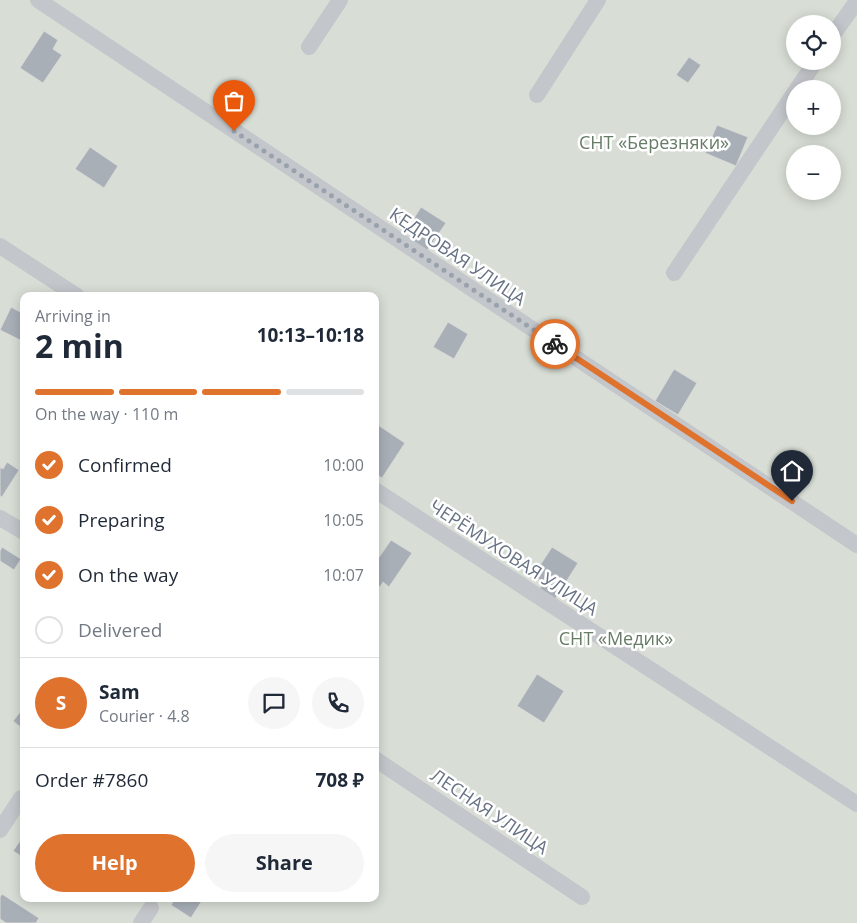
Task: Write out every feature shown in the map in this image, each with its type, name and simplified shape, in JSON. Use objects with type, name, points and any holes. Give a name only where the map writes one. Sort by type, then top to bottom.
[{"type":"street","name":"КЕДРОВАЯ УЛИЦА","points":[[38,0],[857,545]]},
{"type":"street","points":[[309,47],[340,0]]},
{"type":"street","points":[[537,94],[598,0]]},
{"type":"street","points":[[841,23],[857,1]]},
{"type":"street","points":[[674,273],[786,105]]},
{"type":"street","points":[[0,246],[72,292]]},
{"type":"street","name":"ЧЕРЁМУХОВАЯ УЛИЦА","points":[[379,493],[857,804]]},
{"type":"street","points":[[0,518],[20,530]]},
{"type":"street","name":"ЛЕСНАЯ УЛИЦА","points":[[379,762],[582,897]]},
{"type":"street","points":[[0,830],[20,800]]},
{"type":"street","points":[[141,923],[151,908]]},
{"type":"green space","name":"СНТ «Медик»","points":[[0,0],[857,0],[857,923],[0,923]]},
{"type":"building","points":[[44,31],[58,40],[53,49],[62,55],[43,83],[20,68]]},
{"type":"building","points":[[689,57],[701,65],[688,83],[676,75]]},
{"type":"building","points":[[717,125],[748,137],[736,166],[705,153]]},
{"type":"building","points":[[90,147],[118,166],[104,188],[75,169]]},
{"type":"building","points":[[421,207],[446,223],[426,252],[409,241],[412,235],[406,231]]},
{"type":"building","points":[[11,307],[20,312],[20,340],[0,330]]},
{"type":"building","points":[[448,322],[468,334],[454,359],[433,347]]},
{"type":"building","points":[[674,369],[697,383],[678,415],[655,401]]},
{"type":"building","points":[[379,426],[405,443],[382,478],[379,476]]},
{"type":"building","points":[[7,462],[19,470],[2,497],[0,496],[0,467],[3,469]]},
{"type":"building","points":[[391,540],[412,553],[389,587],[383,582],[379,586],[379,557]]},
{"type":"building","points":[[2,547],[20,558],[14,570],[0,561]]},
{"type":"building","points":[[552,547],[578,563],[554,601],[538,591],[544,582],[533,576]]},
{"type":"building","points":[[537,674],[564,691],[544,723],[517,706]]},
{"type":"building","points":[[20,712],[20,727],[13,721]]},
{"type":"building","points":[[20,841],[20,855],[13,851]]},
{"type":"building","points":[[2,894],[39,918],[36,923],[6,923],[0,919],[0,897]]},
{"type":"building","points":[[173,902],[201,902],[191,918],[171,905]]},
{"type":"way so far","points":[[234,131],[555,344]]},
{"type":"route","points":[[555,344],[792,501]]},
{"type":"park label","name":"СНТ «Березняки»","points":[[654,142]]}]
